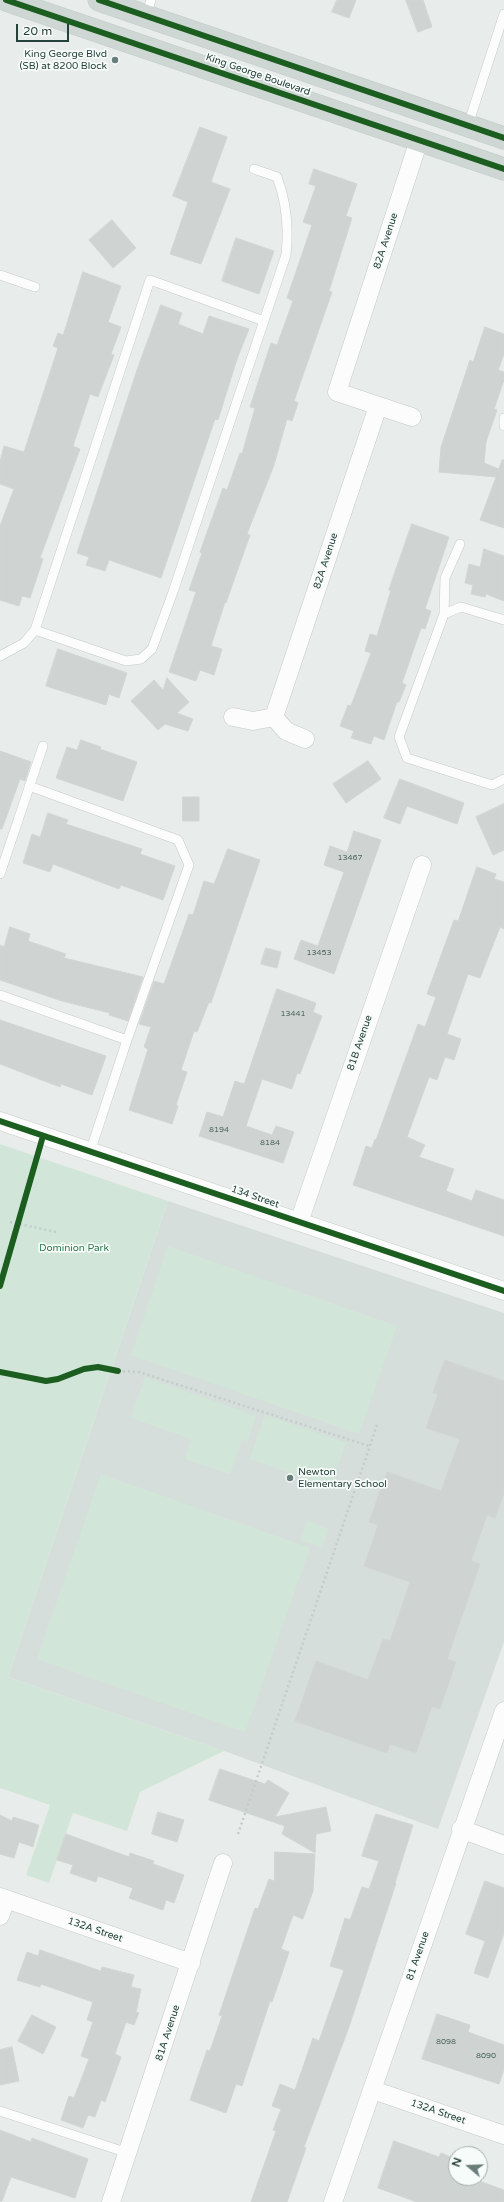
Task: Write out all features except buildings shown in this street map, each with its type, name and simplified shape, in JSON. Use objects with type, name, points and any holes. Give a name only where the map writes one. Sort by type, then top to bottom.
[{"type":"main road","name":"King George Boulevard","points":[[6,0],[504,169]]},
{"type":"main road","name":"King George Boulevard","points":[[99,0],[149,8],[504,138]]},
{"type":"street","name":"82A Avenue","points":[[412,417],[337,392],[419,140]]},
{"type":"street","name":"82A Avenue","points":[[274,716],[378,406]]},
{"type":"street","points":[[233,717],[252,721],[274,716],[286,731],[305,739]]},
{"type":"street","name":"81B Avenue","points":[[299,1222],[422,865]]},
{"type":"street","name":"134 Street","points":[[0,1122],[504,1291]]},
{"type":"street","name":"81 Avenue","points":[[333,2202],[373,2090],[461,1830],[504,1711]]},
{"type":"street","points":[[461,1830],[504,1845]]},
{"type":"street","name":"81A Avenue","points":[[111,2202],[223,1863]]},
{"type":"street","name":"132A Street","points":[[2,1904],[191,1963]]},
{"type":"street","name":"132A Street","points":[[373,2090],[504,2135]]},
{"type":"lane","points":[[468,125],[504,14]]},
{"type":"lane","points":[[35,630],[126,661],[141,659],[152,649],[173,592],[286,255],[287,217],[284,197],[277,178],[254,169]]},
{"type":"lane","points":[[0,275],[35,287]]},
{"type":"lane","points":[[0,656],[24,643],[35,630],[150,280],[264,320]]},
{"type":"lane","points":[[504,418],[504,426]]},
{"type":"lane","points":[[460,544],[444,578],[444,614],[399,737],[407,758],[492,785],[504,779]]},
{"type":"lane","points":[[444,614],[461,607],[504,620]]},
{"type":"lane","points":[[0,874],[43,746]]},
{"type":"lane","points":[[29,786],[178,840],[189,865],[127,1040],[90,1152]]},
{"type":"lane","points":[[0,995],[127,1040]]},
{"type":"lane","points":[[0,2111],[128,2153]]},
{"type":"path","points":[[16,1231],[20,1216]]},
{"type":"path","points":[[10,1222],[56,1232]]},
{"type":"path","points":[[115,1370],[139,1372],[370,1446]]},
{"type":"path","points":[[238,1834],[377,1425]]},
{"type":"shaded area","name":"Newton Elementary School","points":[[168,1201],[504,1313],[504,1642],[438,1829],[224,1751],[8,1677]]},
{"type":"green space","name":"Dominion Park","points":[[0,1144],[168,1201],[8,1677],[224,1751],[140,1792],[127,1831],[73,1813],[49,1883],[26,1875],[50,1805],[0,1788]]},
{"type":"green space","points":[[168,1246],[397,1326],[359,1434],[131,1355]]},
{"type":"green space","points":[[145,1377],[256,1416],[248,1441],[242,1439],[230,1474],[185,1459],[191,1439],[131,1418]]},
{"type":"green space","points":[[265,1415],[346,1443],[331,1487],[250,1459]]},
{"type":"green space","points":[[101,1474],[310,1548],[245,1732],[37,1659]]},
{"type":"green space","points":[[307,1521],[329,1529],[322,1548],[301,1540]]},
{"type":"cycle path","points":[[6,0],[504,169]]},
{"type":"cycle path","points":[[99,0],[504,138]]},
{"type":"cycle path","points":[[0,1121],[504,1291]]},
{"type":"cycle path","points":[[0,1286],[43,1136]]},
{"type":"cycle path","points":[[0,1372],[46,1381],[58,1379],[84,1369],[98,1367],[118,1371]]},
{"type":"place","name":"King George Blvd (SB) at 8200 Block","points":[[115,60]]},
{"type":"place","name":"Newton Elementary School","points":[[290,1478]]}]
